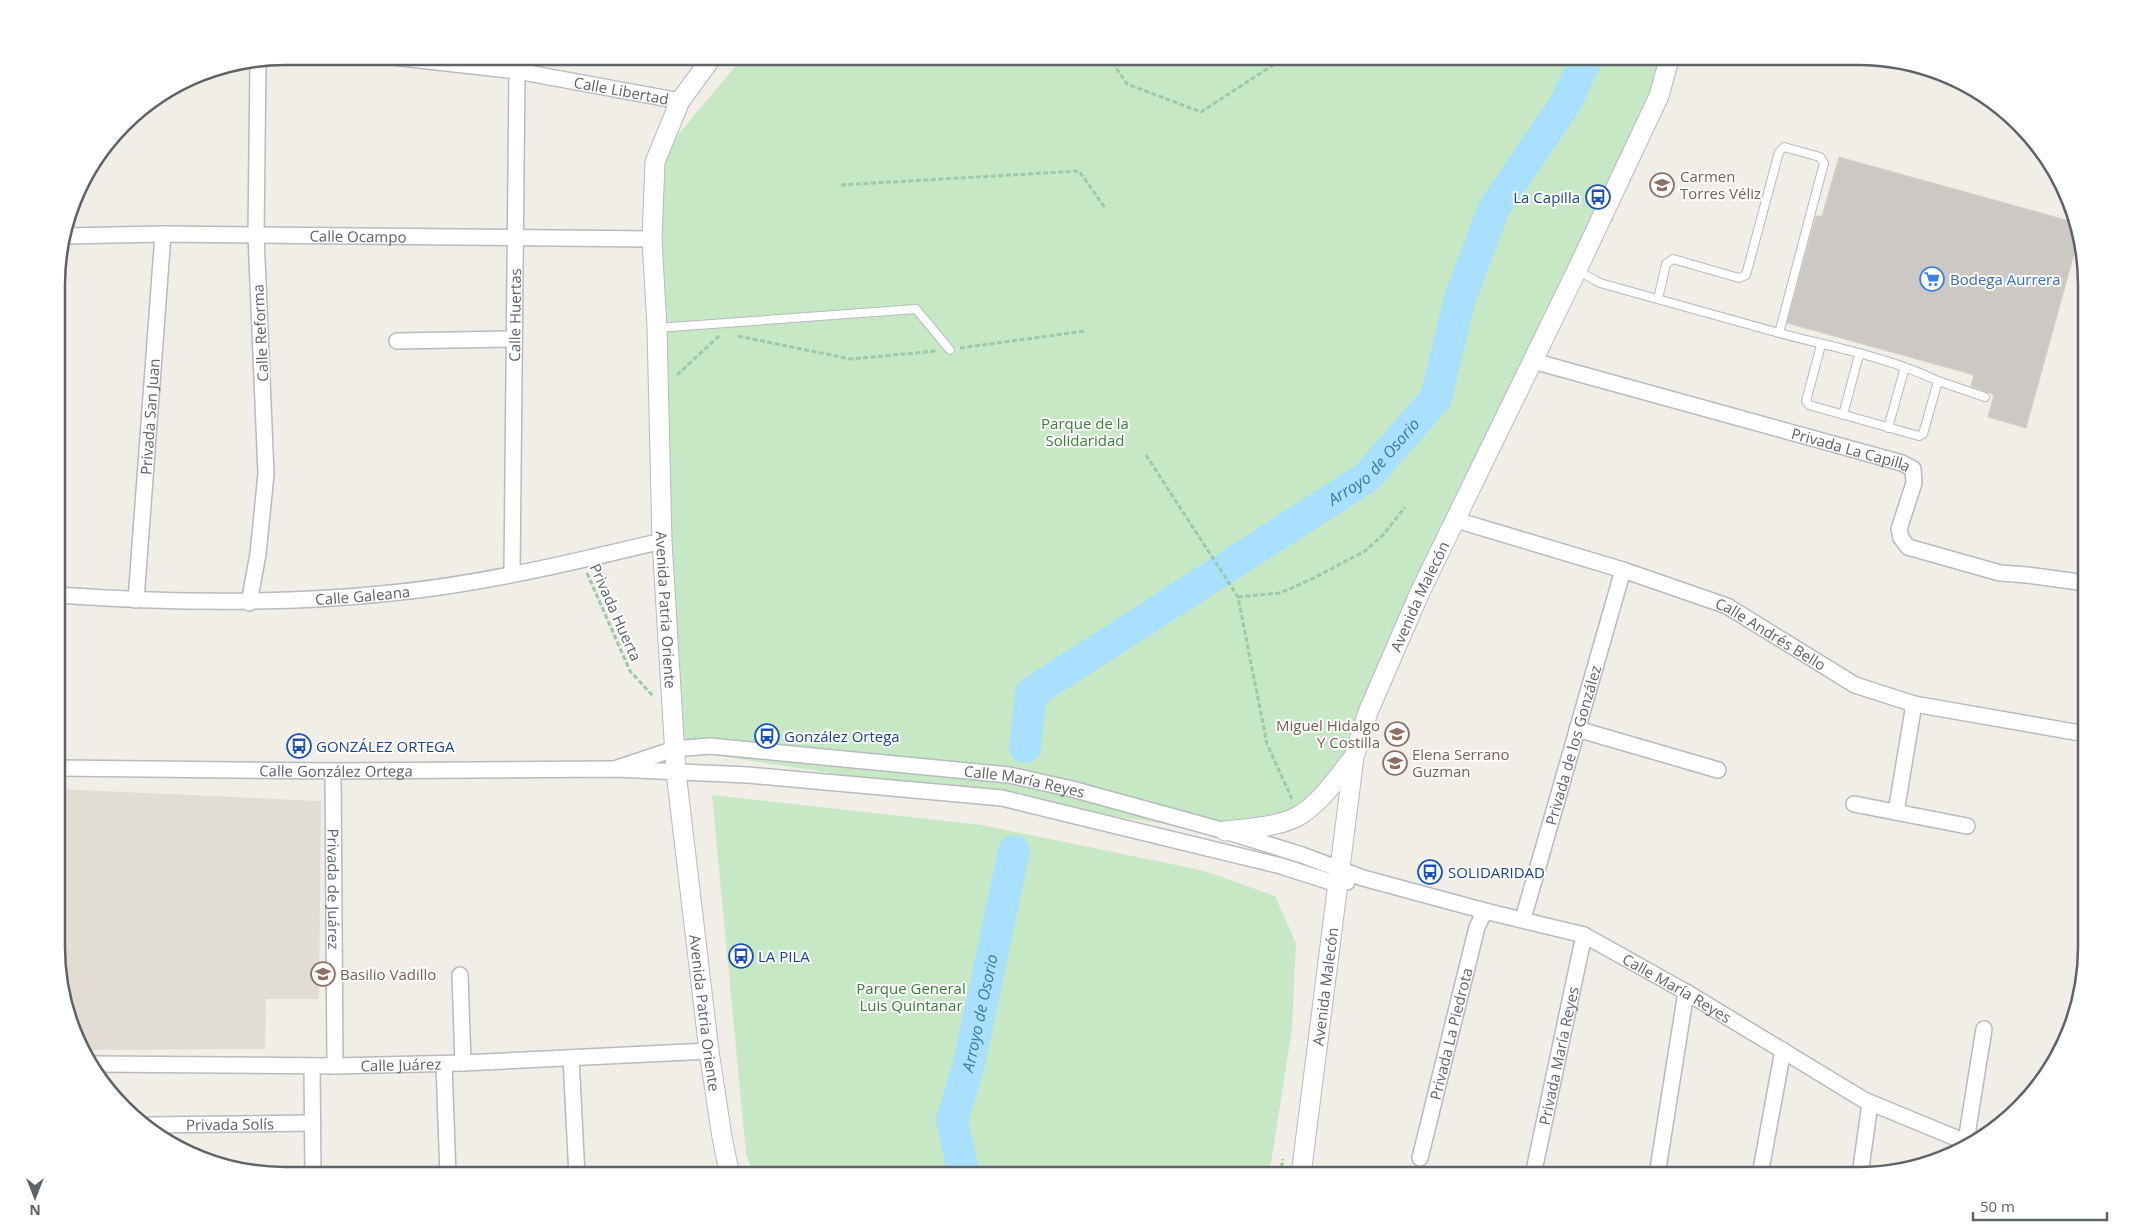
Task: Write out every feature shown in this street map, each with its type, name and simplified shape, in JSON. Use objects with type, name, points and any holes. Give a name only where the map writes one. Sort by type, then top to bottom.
[{"type":"street","name":"Calle Huertas","points":[[512,574],[514,239],[518,65]]},
{"type":"street","name":"Calle Libertad","points":[[522,65],[680,101]]},
{"type":"street","name":"Avenida Patria Oriente","points":[[706,65],[680,101],[655,162],[652,239],[657,328],[662,541],[674,749],[709,1050],[728,1167]]},
{"type":"street","name":"Avenida Malecón","points":[[1302,1167],[1354,757],[1368,712],[1420,592],[1577,270],[1659,96],[1668,65]]},
{"type":"street","name":"Calle Reforma","points":[[249,603],[258,554],[266,474],[256,235],[258,67]]},
{"type":"street","name":"Calle Ocampo","points":[[71,236],[163,234],[652,239]]},
{"type":"street","name":"Privada San Juan","points":[[136,600],[163,234]]},
{"type":"street","points":[[396,341],[514,339]]},
{"type":"street","name":"Privada La Capilla","points":[[1533,361],[1902,464],[1913,469],[1914,483],[1899,529],[1901,538],[1908,547],[2000,574],[2027,575],[2078,583]]},
{"type":"street","name":"Calle Andrés Bello","points":[[1456,520],[1623,570],[1727,606],[1855,685],[1914,704],[2078,733]]},
{"type":"street","name":"Calle Galeana","points":[[65,595],[136,600],[249,603],[392,593],[512,574],[662,541]]},
{"type":"street","name":"Privada de los González","points":[[1523,920],[1623,570]]},
{"type":"street","points":[[1896,812],[1914,704]]},
{"type":"street","points":[[1577,729],[1718,770]]},
{"type":"street","name":"Calle María Reyes","points":[[674,749],[710,746],[738,748],[1009,775],[1072,789],[1225,830],[1302,855],[1338,877]]},
{"type":"street","name":"Calle González Ortega","points":[[614,769],[674,749]]},
{"type":"street","points":[[1225,830],[1272,825],[1300,815],[1330,788],[1354,757]]},
{"type":"street","name":"Calle González Ortega","points":[[65,768],[333,771],[614,769],[676,772]]},
{"type":"street","name":"Privada de Juárez","points":[[333,771],[335,1066]]},
{"type":"street","name":"Calle María Reyes","points":[[676,772],[748,775],[1002,798],[1281,866],[1338,877],[1363,878],[1485,912],[1584,935],[1686,992],[1870,1103],[1960,1141]]},
{"type":"street","points":[[1854,804],[1967,826]]},
{"type":"street","name":"Privada La Piedrota","points":[[1420,1158],[1477,927],[1485,912]]},
{"type":"street","name":"Privada María Reyes","points":[[1535,1167],[1584,935]]},
{"type":"street","points":[[460,975],[463,1063]]},
{"type":"street","points":[[1658,1167],[1686,992]]},
{"type":"street","points":[[1969,1136],[1984,1029]]},
{"type":"street","name":"Calle Juárez","points":[[99,1064],[335,1066],[444,1064],[709,1050]]},
{"type":"street","points":[[1761,1167],[1783,1050]]},
{"type":"street","points":[[571,1058],[577,1167]]},
{"type":"street","points":[[444,1064],[448,1167]]},
{"type":"street","points":[[312,1066],[313,1167]]},
{"type":"street","points":[[1861,1167],[1870,1103]]},
{"type":"street","name":"Privada Solís","points":[[155,1124],[312,1123]]},
{"type":"lane","points":[[1658,299],[1666,264],[1673,260],[1739,278],[1746,275],[1779,152],[1784,147],[1820,157],[1824,163],[1779,333]]},
{"type":"lane","points":[[1577,270],[1600,283],[1905,367],[1938,381],[1985,397]]},
{"type":"lane","points":[[657,328],[916,309],[950,350]]},
{"type":"lane","points":[[1821,345],[1806,401],[1809,405],[1919,436],[1923,434],[1938,381]]},
{"type":"lane","points":[[1843,414],[1859,355]]},
{"type":"lane","points":[[1888,428],[1905,367]]},
{"type":"path","points":[[1114,65],[1127,84],[1201,112],[1273,65]]},
{"type":"path","points":[[841,185],[1079,171],[1105,208]]},
{"type":"path","points":[[732,335],[851,359],[950,350],[1085,331]]},
{"type":"path","points":[[658,392],[723,333]]},
{"type":"path","points":[[1146,455],[1238,597],[1267,744],[1300,815]]},
{"type":"path","points":[[1238,597],[1280,593],[1310,580],[1365,551],[1383,535],[1405,507]]},
{"type":"path","name":"Privada Huerta","points":[[581,560],[630,671],[673,716]]},
{"type":"shaded area","points":[[65,789],[321,801],[319,999],[266,999],[265,1049],[91,1050],[82,1031],[73,1004],[65,961]]},
{"type":"green space","name":"Parque de la Solidaridad","points":[[736,65],[1666,65],[1354,757],[1300,815],[1238,835],[674,749],[655,162]]},
{"type":"green space","name":"Parque General Luis Quintanar","points":[[712,795],[982,825],[1205,871],[1275,896],[1296,943],[1292,1029],[1270,1167],[751,1167],[746,1154]]},
{"type":"building","name":"Bodega Aurrera","points":[[1839,157],[2068,220],[2075,250],[2026,428],[1988,417],[1994,395],[1971,386],[1974,375],[1787,323],[1816,216],[1822,216]]},
{"type":"waterway","name":"Arroyo de Osorio","points":[[1025,747],[1031,693],[1367,477],[1436,398],[1460,298],[1494,208],[1565,104],[1584,65]]},
{"type":"waterway","name":"Arroyo de Osorio","points":[[962,1167],[952,1120],[969,1064],[1014,851]]},
{"type":"place","name":"Carmen Torres Véliz","points":[[1662,185]]},
{"type":"place","name":"La Capilla","points":[[1598,197]]},
{"type":"place","name":"Bodega Aurrera","points":[[1932,279]]},
{"type":"place","name":"Miguel Hidalgo Y Costilla","points":[[1397,734]]},
{"type":"place","name":"González Ortega","points":[[767,736]]},
{"type":"place","name":"GONZÁLEZ ORTEGA","points":[[299,746]]},
{"type":"place","name":"Elena Serrano Guzman","points":[[1395,763]]},
{"type":"place","name":"SOLIDARIDAD","points":[[1430,872]]},
{"type":"place","name":"LA PILA","points":[[741,956]]},
{"type":"place","name":"Basilio Vadillo","points":[[323,974]]}]
